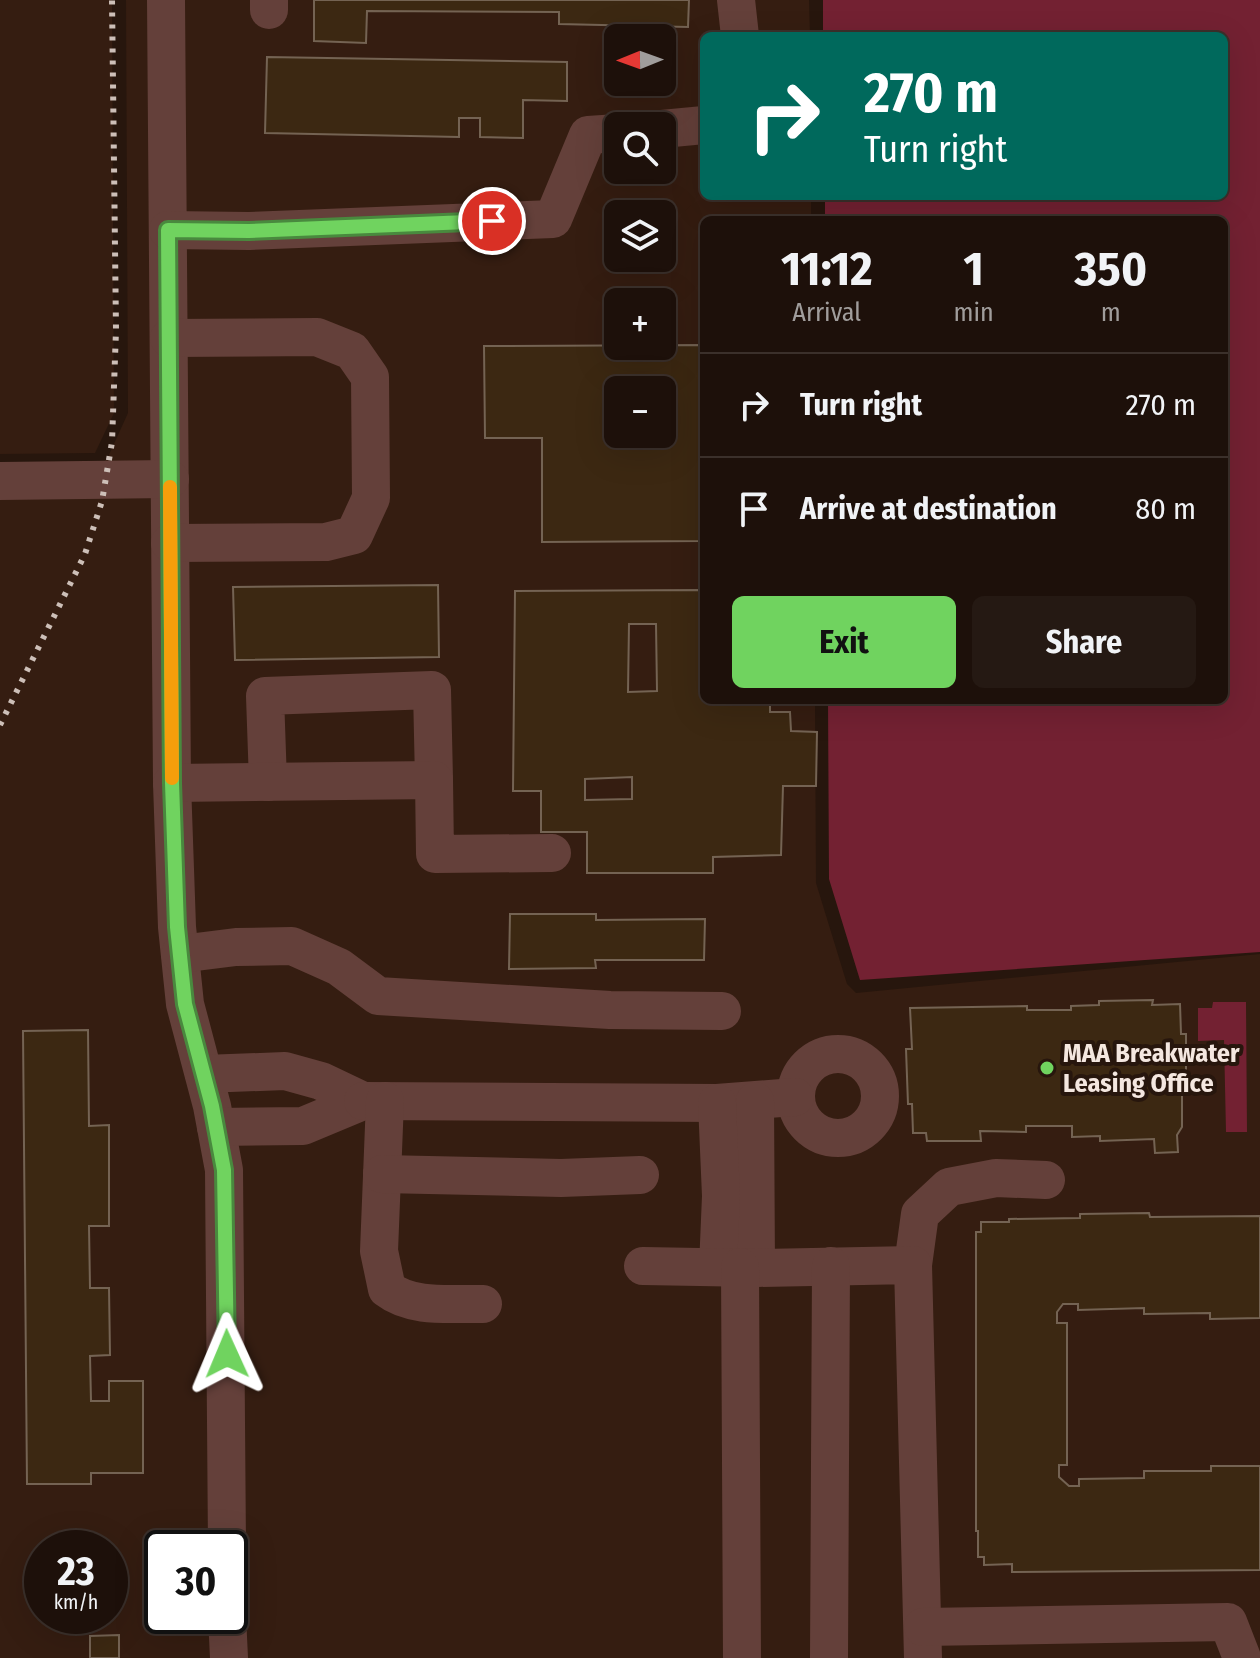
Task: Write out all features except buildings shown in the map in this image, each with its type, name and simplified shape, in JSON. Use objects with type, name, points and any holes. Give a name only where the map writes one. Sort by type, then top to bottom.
[{"type":"street","points":[[166,0],[172,783],[185,1004],[204,1074],[224,1170],[227,1530]]},
{"type":"street","points":[[736,0],[740,32]]},
{"type":"street","points":[[676,128],[700,125]]},
{"type":"street","points":[[168,230],[249,231],[553,219],[588,135],[604,134]]},
{"type":"street","points":[[169,338],[317,337],[352,351],[370,377],[371,498],[354,535],[326,542],[170,543]]},
{"type":"street","points":[[0,481],[170,479]]},
{"type":"street","points":[[268,782],[265,696],[432,690],[435,854],[552,853]]},
{"type":"street","points":[[172,783],[434,780]]},
{"type":"street","points":[[180,954],[236,947],[292,946],[339,967],[378,996],[610,1010],[722,1011]]},
{"type":"street","points":[[204,1074],[285,1071],[374,1101]]},
{"type":"street","points":[[216,1127],[303,1126],[374,1101],[704,1103],[795,1097]]},
{"type":"street","points":[[374,1101],[382,1174],[379,1251],[387,1289],[399,1298],[424,1302],[483,1304]]},
{"type":"street","points":[[742,1658],[738,1194],[755,1101]]},
{"type":"street","points":[[704,1103],[700,1188],[738,1194]]},
{"type":"street","points":[[382,1174],[561,1178],[640,1175]]},
{"type":"street","points":[[1046,1180],[996,1178],[949,1187],[920,1214],[913,1265],[923,1643],[1228,1622],[1242,1658]]},
{"type":"street","points":[[643,1266],[913,1265]]},
{"type":"street","points":[[829,1658],[831,1266]]},
{"type":"street","points":[[228,1634],[229,1658]]},
{"type":"shaded area","points":[[0,0],[112,0],[114,413],[95,453],[0,454]]},
{"type":"shaded area","points":[[126,0],[809,0],[810,32],[700,32],[700,200],[811,200],[811,216],[700,216],[700,704],[815,704],[816,883],[847,984],[856,993],[1260,954],[1260,1658],[0,1658],[0,467],[103,463],[128,413]]},
{"type":"shaded area","points":[[823,0],[1260,0],[1260,952],[860,980],[829,879],[828,704],[1228,704],[1228,216],[825,216],[825,200],[1228,200],[1228,32],[823,32]]},
{"type":"shaded area","points":[[1213,1002],[1246,1002],[1247,1132],[1226,1132],[1224,1040],[1198,1041],[1198,1008],[1212,1008]]},
{"type":"railway","points":[[0,725],[85,554],[102,501],[112,442],[116,330],[112,0]]},
{"type":"slow traffic","points":[[170,487],[172,778]]},
{"type":"place","name":"MAA Breakwater Leasing Office","points":[[1047,1068]]},
{"type":"route","points":[[227,1354],[224,1170],[212,1106],[185,1004],[177,927],[172,783],[168,230],[249,231],[492,221]]}]
